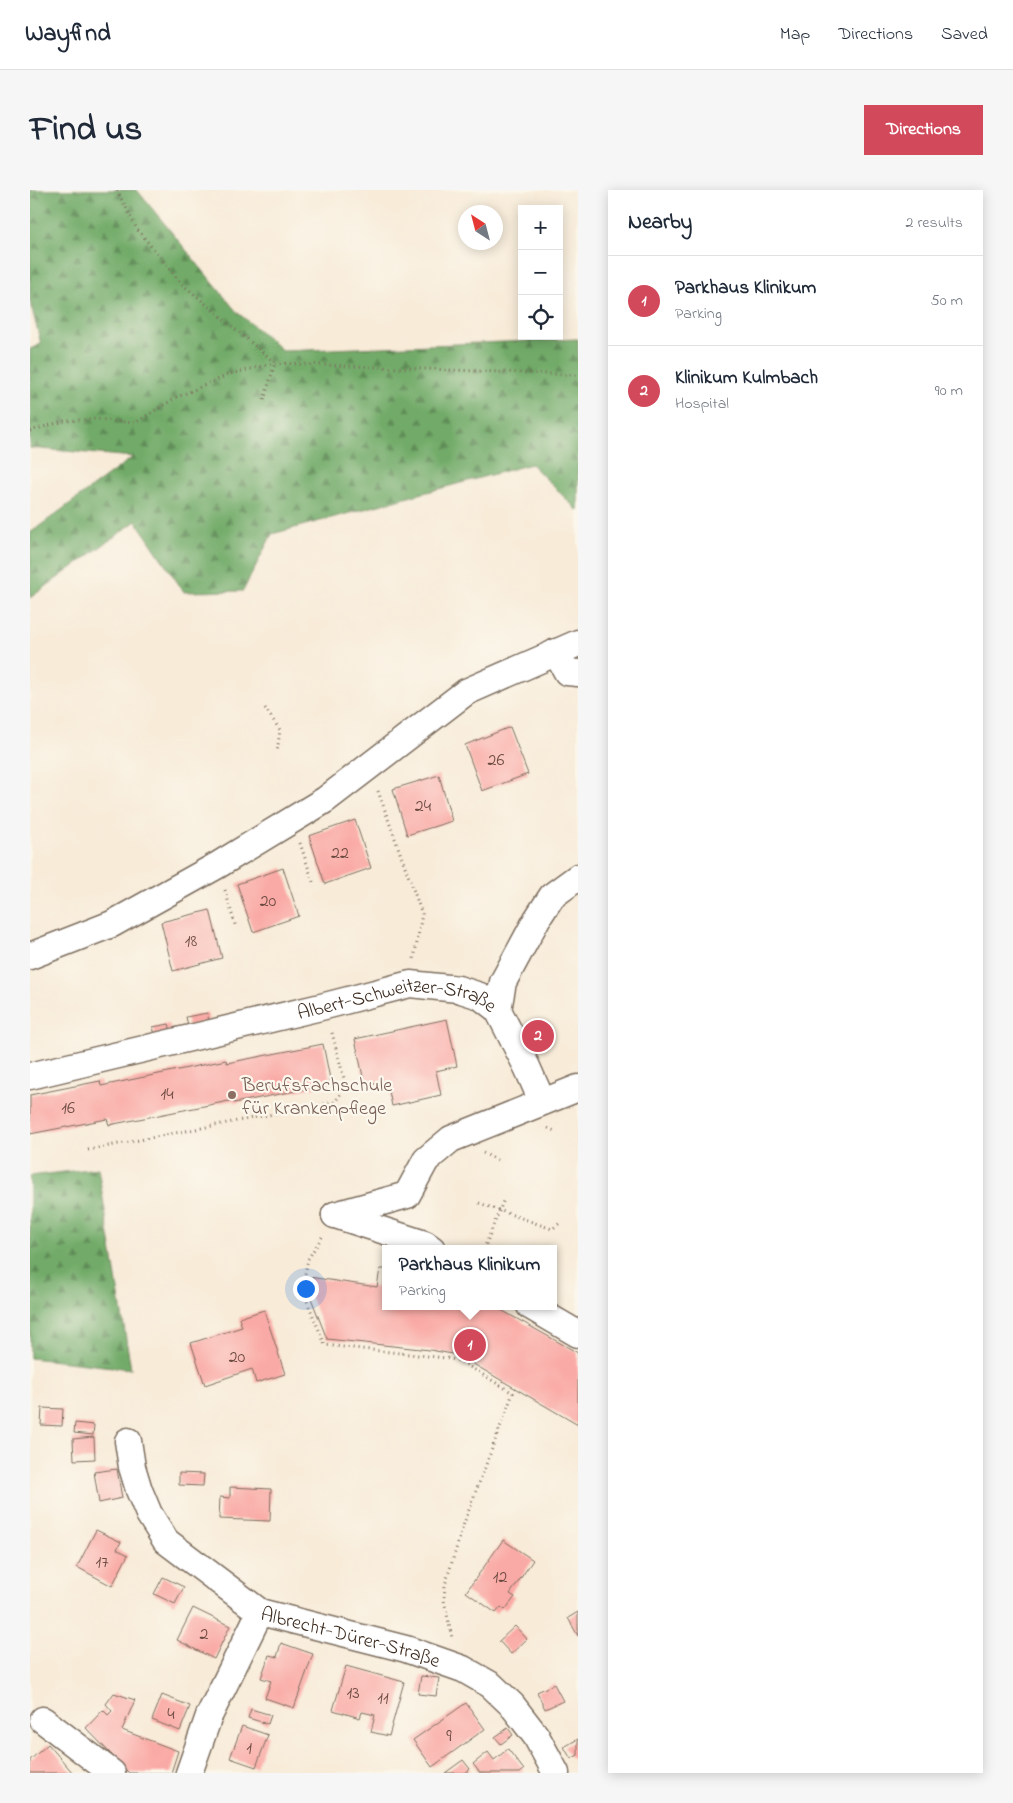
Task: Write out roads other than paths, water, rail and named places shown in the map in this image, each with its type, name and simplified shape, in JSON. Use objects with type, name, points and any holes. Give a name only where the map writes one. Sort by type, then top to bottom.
[{"type":"street","points":[[30,956],[112,924],[218,866],[324,800],[466,692],[567,648],[568,672],[578,673]]},
{"type":"street","points":[[498,1010],[503,982],[537,919],[552,896],[578,877]]},
{"type":"street","name":"Albert-Schweitzer-Straße","points":[[30,1076],[410,984],[458,989],[480,996],[498,1010],[542,1101]]},
{"type":"street","points":[[426,1245],[335,1215],[407,1195],[426,1160],[451,1139],[578,1088]]},
{"type":"street","points":[[537,1310],[578,1334]]},
{"type":"street","name":"Albrecht-Dürer-Straße","points":[[128,1441],[132,1467],[139,1490],[149,1514],[166,1541],[260,1612],[406,1649],[461,1668],[491,1685],[512,1706],[536,1736],[556,1773]]},
{"type":"street","points":[[189,1773],[209,1716],[260,1612]]},
{"type":"street","points":[[43,1720],[112,1773]]},
{"type":"place","name":"Klinikum Kulmbach","points":[[538,1036]]},
{"type":"place","name":"Berufsfachschule für Krankenpflege","points":[[232,1095]]},
{"type":"place","name":"Parkhaus Klinikum","points":[[470,1345]]}]
